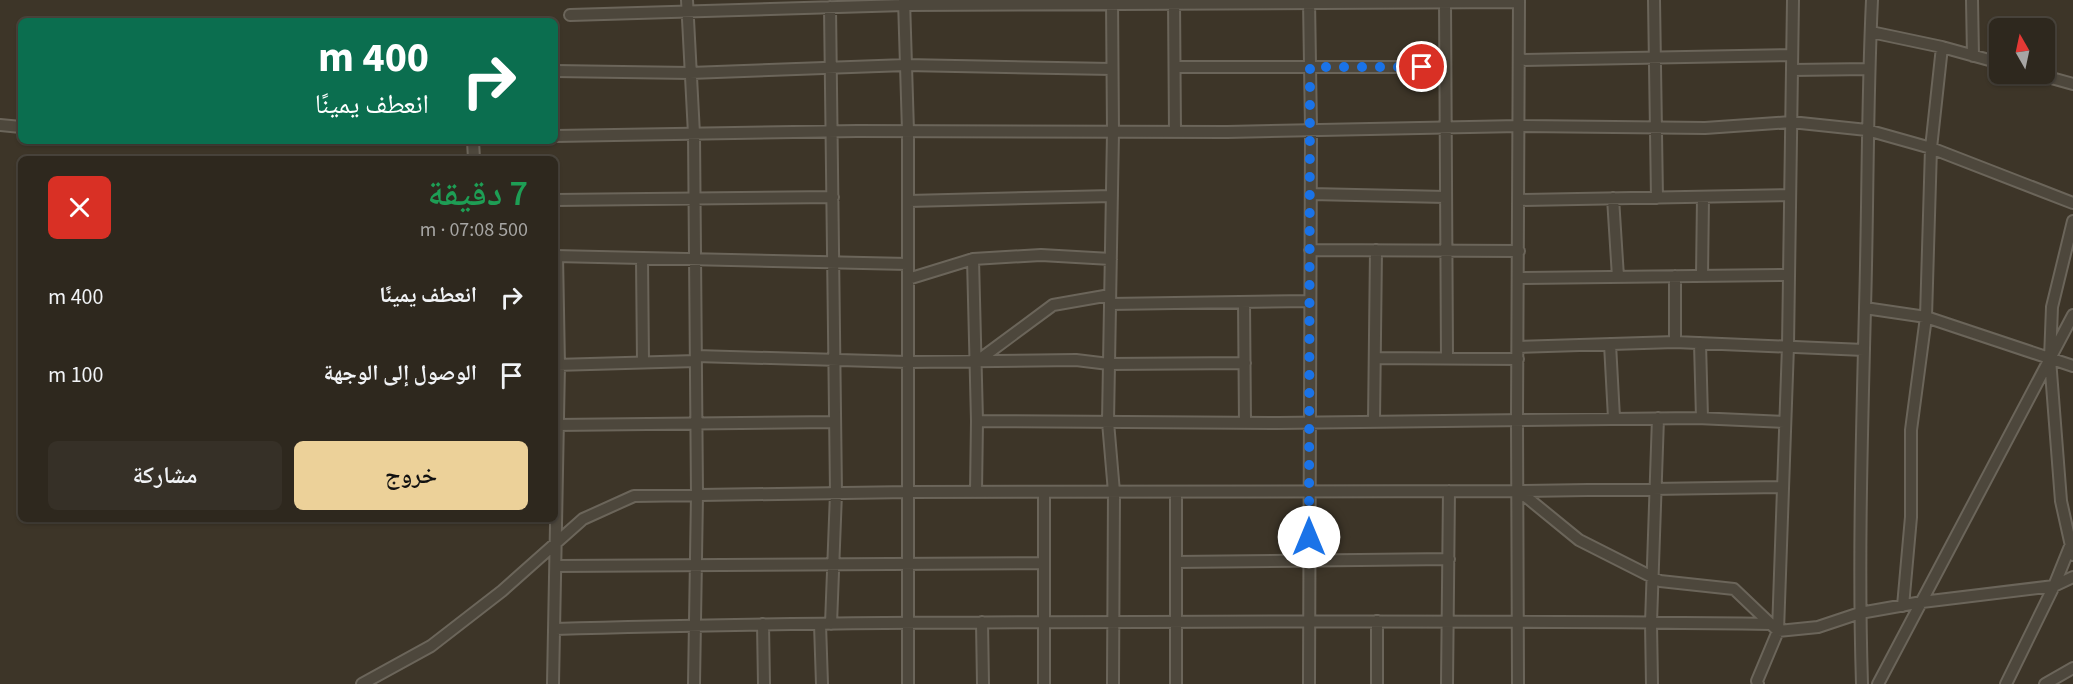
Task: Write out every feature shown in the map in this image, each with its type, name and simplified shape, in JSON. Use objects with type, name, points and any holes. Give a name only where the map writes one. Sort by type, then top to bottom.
[{"type":"street","points":[[1654,0],[1657,198]]},
{"type":"street","points":[[1758,684],[1757,681],[1775,628],[1783,487],[1788,346],[1793,0]]},
{"type":"street","points":[[1862,684],[1860,613],[1863,350],[1872,0]]},
{"type":"street","points":[[1972,0],[1973,56]]},
{"type":"street","points":[[1112,1],[1113,132],[1108,422],[1113,492],[1113,684]]},
{"type":"street","points":[[1174,1],[1175,132]]},
{"type":"street","points":[[1309,1],[1311,130],[1309,684]]},
{"type":"street","points":[[570,15],[687,6],[830,7],[904,2],[1519,1],[1518,684]]},
{"type":"street","points":[[904,2],[908,131],[908,684]]},
{"type":"street","points":[[1445,2],[1447,358]]},
{"type":"street","points":[[687,6],[695,198],[697,495],[694,684]]},
{"type":"street","points":[[822,684],[833,564],[836,493],[830,7]]},
{"type":"street","points":[[1871,32],[1942,47],[1989,60]]},
{"type":"street","points":[[1903,606],[1911,517],[1911,430],[1926,318],[1932,148],[1942,47]]},
{"type":"street","points":[[1519,60],[1792,55]]},
{"type":"street","points":[[558,71],[690,73],[906,65],[1112,69]]},
{"type":"street","points":[[1175,67],[1445,67]]},
{"type":"street","points":[[1792,70],[1869,69]]},
{"type":"street","points":[[2055,79],[2073,84]]},
{"type":"street","points":[[558,136],[908,131],[1175,132],[1519,126],[1705,128],[1791,122],[1867,130],[1932,148],[2073,203]]},
{"type":"street","points":[[0,125],[18,127]]},
{"type":"street","points":[[1311,194],[1446,196]]},
{"type":"street","points":[[1519,200],[1790,195]]},
{"type":"street","points":[[908,201],[1112,196]]},
{"type":"street","points":[[558,200],[833,197]]},
{"type":"street","points":[[1702,276],[1703,197]]},
{"type":"street","points":[[1613,198],[1618,277]]},
{"type":"street","points":[[2006,684],[2072,548],[2061,501],[2050,359],[2052,307],[2073,221]]},
{"type":"street","points":[[1310,249],[1519,251]]},
{"type":"street","points":[[1374,421],[1377,250]]},
{"type":"street","points":[[908,279],[973,259],[1041,255],[1111,259]]},
{"type":"street","points":[[558,256],[908,264]]},
{"type":"street","points":[[642,259],[643,362]]},
{"type":"street","points":[[973,259],[977,421],[976,492]]},
{"type":"street","points":[[1519,278],[1789,275]]},
{"type":"street","points":[[1675,276],[1675,342]]},
{"type":"street","points":[[976,362],[1053,304],[1110,300],[1310,301]]},
{"type":"street","points":[[1244,302],[1245,423]]},
{"type":"street","points":[[1865,308],[1926,318],[2073,366]]},
{"type":"street","points":[[1878,684],[2073,315]]},
{"type":"street","points":[[1375,358],[1447,358],[1610,344],[1675,342],[1863,350]]},
{"type":"street","points":[[1700,343],[1701,418]]},
{"type":"street","points":[[1610,344],[1614,418]]},
{"type":"street","points":[[558,365],[696,358],[908,362],[1076,360],[1109,364],[1245,363]]},
{"type":"street","points":[[977,421],[1310,423],[1517,418],[1701,418],[1785,422]]},
{"type":"street","points":[[1652,684],[1651,623],[1658,418]]},
{"type":"street","points":[[558,425],[835,422]]},
{"type":"street","points":[[362,684],[431,646],[502,591],[583,519],[634,496],[909,492],[1519,491],[1783,487]]},
{"type":"street","points":[[1447,684],[1449,491]]},
{"type":"street","points":[[1519,491],[1579,540],[1660,581],[1734,590],[1775,628]]},
{"type":"street","points":[[1044,492],[1044,684]]},
{"type":"street","points":[[1176,492],[1176,684]]},
{"type":"street","points":[[553,684],[557,522]]},
{"type":"street","points":[[1176,562],[1449,559]]},
{"type":"street","points":[[556,566],[1044,563]]},
{"type":"street","points":[[555,629],[763,624],[1309,621],[1518,621],[1775,628],[1818,627],[1860,613],[1922,602],[2054,586],[2073,577]]},
{"type":"street","points":[[1377,621],[1377,684]]},
{"type":"street","points":[[982,622],[983,684]]},
{"type":"street","points":[[763,624],[764,684]]},
{"type":"street","points":[[2045,684],[2073,668]]},
{"type":"route","points":[[1309,537],[1310,67],[1422,67]]}]
